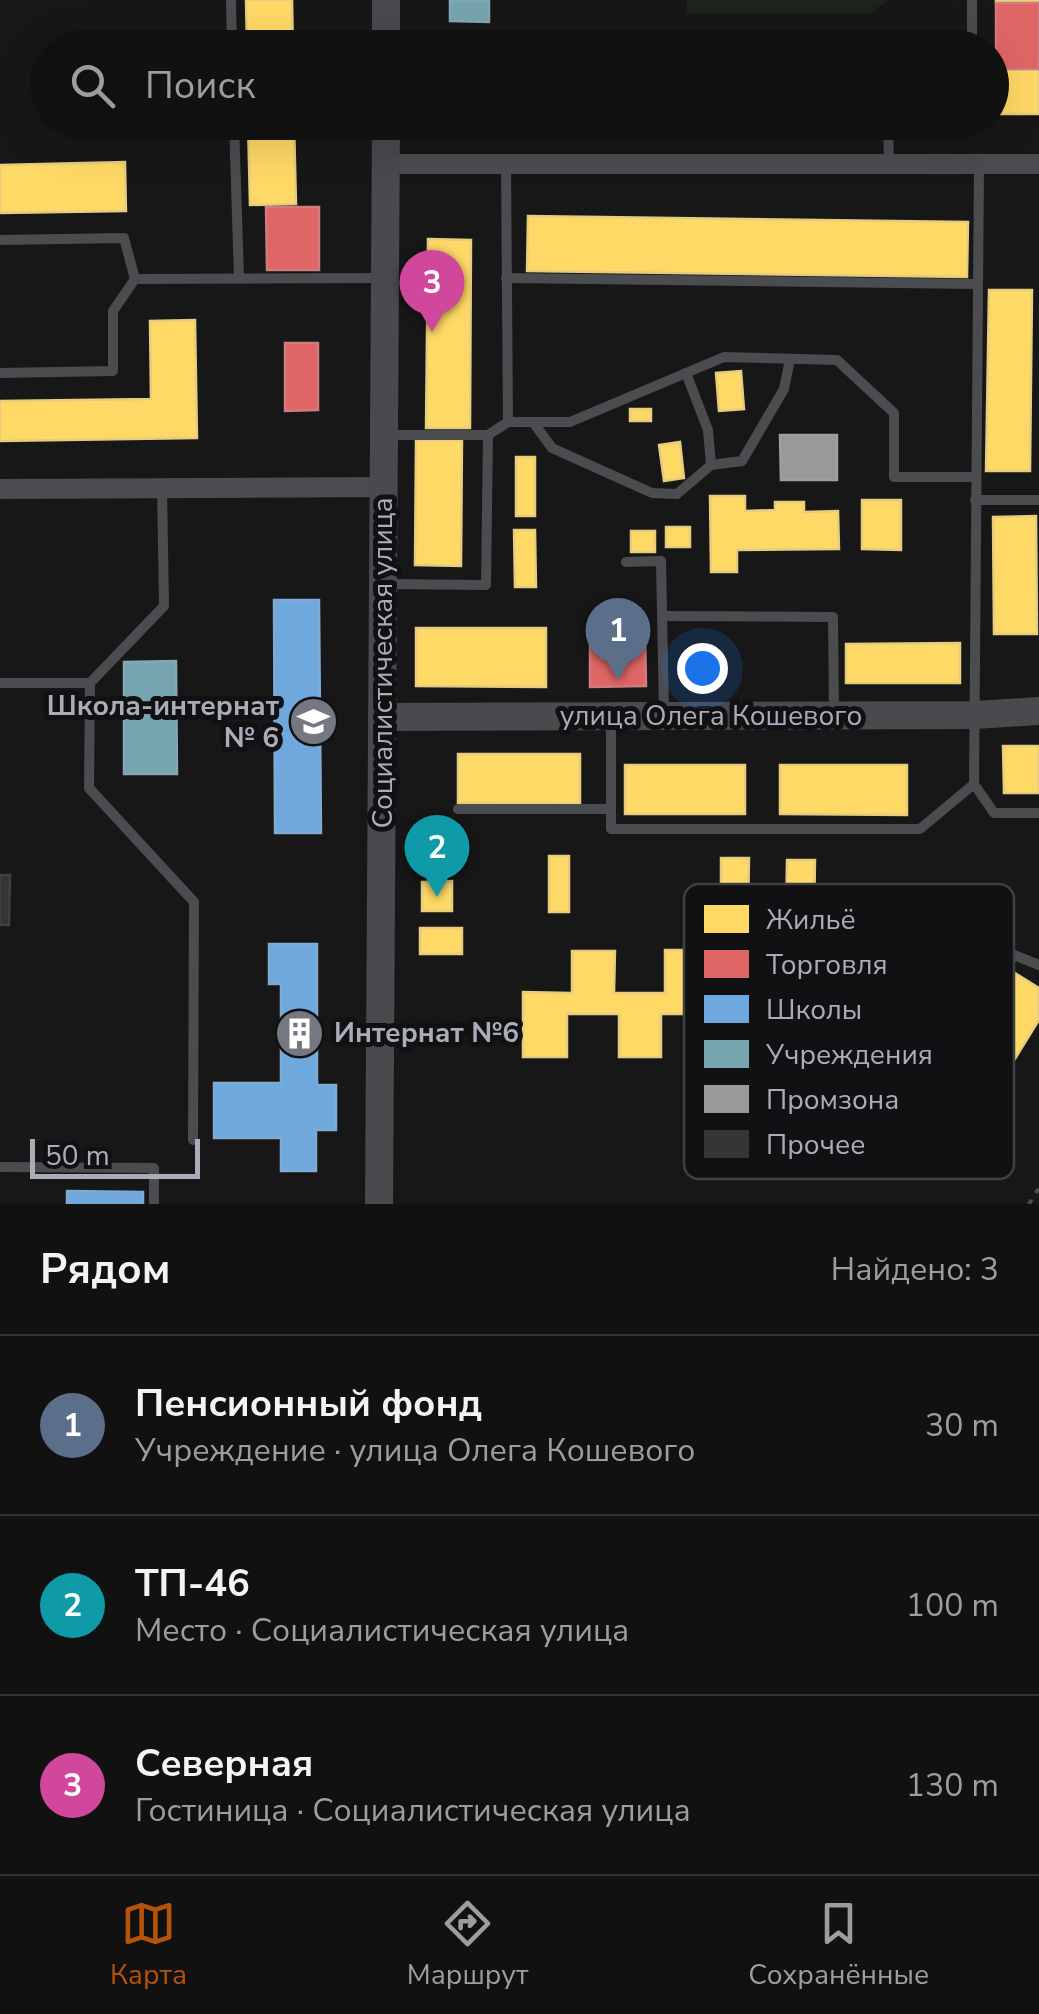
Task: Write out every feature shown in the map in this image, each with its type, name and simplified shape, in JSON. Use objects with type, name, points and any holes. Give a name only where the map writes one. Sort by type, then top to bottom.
[{"type":"main road","points":[[386,0],[386,30]]},
{"type":"main road","name":"Социалистическая улица","points":[[380,1204],[386,140]]},
{"type":"main road","name":"улица Олега Кошевого","points":[[382,717],[975,715],[1039,711]]},
{"type":"street","points":[[386,164],[1039,164]]},
{"type":"street","points":[[0,489],[384,487]]},
{"type":"lane","points":[[231,0],[232,30]]},
{"type":"lane","points":[[972,0],[972,30]]},
{"type":"lane","points":[[235,140],[239,278]]},
{"type":"lane","points":[[888,140],[888,166]]},
{"type":"lane","points":[[506,164],[508,422]]},
{"type":"lane","points":[[979,166],[974,784],[994,812],[1039,812]]},
{"type":"lane","points":[[0,240],[124,238],[134,279],[113,311],[113,371],[0,373]]},
{"type":"lane","points":[[134,279],[384,278]]},
{"type":"lane","points":[[506,278],[977,284]]},
{"type":"lane","points":[[384,435],[488,435],[508,422],[570,422],[724,358],[836,360],[894,414],[894,477],[975,477]]},
{"type":"lane","points":[[532,422],[552,448],[652,493],[677,494],[711,465],[742,461],[784,389],[790,359]]},
{"type":"lane","points":[[686,373],[708,430],[711,465]]},
{"type":"lane","points":[[383,584],[486,585],[488,435]]},
{"type":"lane","points":[[162,488],[164,606],[90,683],[89,788],[194,902],[193,1140]]},
{"type":"lane","points":[[975,500],[1039,500]]},
{"type":"lane","points":[[626,562],[661,562],[664,716]]},
{"type":"lane","points":[[662,616],[833,617],[834,716]]},
{"type":"lane","points":[[0,683],[90,683]]},
{"type":"lane","points":[[611,716],[612,828],[920,828],[974,784]]},
{"type":"lane","points":[[458,809],[611,809]]},
{"type":"lane","points":[[1014,955],[1039,965]]},
{"type":"lane","points":[[0,1167],[154,1168],[154,1204]]},
{"type":"path","points":[[1030,1204],[1039,1188]]},
{"type":"shaded area","points":[[687,0],[888,0],[870,14],[687,13]]},
{"type":"building: Жильё","points":[[246,0],[292,0],[293,30],[247,30]]},
{"type":"building: Жильё","points":[[1039,0],[1039,3],[996,3]]},
{"type":"building: Жильё","points":[[1009,69],[1039,69],[1039,114],[1009,114]]},
{"type":"building: Жильё","points":[[248,140],[294,140],[296,204],[250,205]]},
{"type":"building: Жильё","points":[[125,162],[126,211],[0,213],[0,165]]},
{"type":"building: Жильё","points":[[528,216],[968,222],[967,277],[527,271]]},
{"type":"building: Жильё","points":[[428,239],[471,240],[470,428],[426,428]]},
{"type":"building: Жильё","points":[[989,290],[1032,290],[1030,471],[986,471]]},
{"type":"building: Жильё","points":[[195,320],[197,438],[0,441],[0,401],[151,399],[150,321]]},
{"type":"building: Жильё","points":[[741,371],[744,409],[719,411],[716,373]]},
{"type":"building: Жильё","points":[[630,409],[651,409],[651,421],[630,421]]},
{"type":"building: Жильё","points":[[416,440],[462,440],[461,566],[415,565]]},
{"type":"building: Жильё","points":[[680,442],[684,478],[664,481],[659,445]]},
{"type":"building: Жильё","points":[[516,457],[535,457],[535,516],[516,516]]},
{"type":"building: Жильё","points":[[710,496],[745,496],[745,511],[775,510],[775,502],[804,502],[804,512],[838,511],[839,549],[737,550],[737,572],[711,572]]},
{"type":"building: Жильё","points":[[862,500],[901,500],[901,550],[862,549]]},
{"type":"building: Жильё","points":[[1036,516],[1037,634],[994,634],[993,517]]},
{"type":"building: Жильё","points":[[666,527],[690,527],[690,547],[666,547]]},
{"type":"building: Жильё","points":[[514,530],[535,530],[536,587],[515,587]]},
{"type":"building: Жильё","points":[[631,531],[655,531],[655,552],[631,552]]},
{"type":"building: Жильё","points":[[416,628],[546,628],[546,687],[416,686]]},
{"type":"building: Жильё","points":[[960,643],[960,683],[846,683],[846,644]]},
{"type":"building: Жильё","points":[[1003,746],[1039,746],[1039,793],[1004,793]]},
{"type":"building: Жильё","points":[[458,754],[580,754],[580,804],[458,803]]},
{"type":"building: Жильё","points":[[625,765],[745,765],[745,814],[625,814]]},
{"type":"building: Жильё","points":[[780,765],[907,765],[907,815],[780,814]]},
{"type":"building: Жильё","points":[[549,856],[569,856],[569,912],[549,912]]},
{"type":"building: Жильё","points":[[721,858],[749,858],[749,884],[721,884]]},
{"type":"building: Жильё","points":[[787,860],[815,860],[815,884],[787,884]]},
{"type":"building: Жильё","points":[[452,881],[452,911],[422,911],[422,882]]},
{"type":"building: Жильё","points":[[420,928],[462,928],[462,954],[420,954]]},
{"type":"building: Жильё","points":[[665,950],[684,950],[684,1014],[661,1014],[661,1057],[619,1057],[619,1014],[567,1014],[567,1057],[523,1057],[523,992],[572,993],[572,951],[615,951],[614,993],[665,993]]},
{"type":"building: Жильё","points":[[1014,975],[1039,988],[1039,1020],[1014,1060]]},
{"type":"building: Торговля","points":[[996,3],[1039,3],[1039,69],[1009,69],[1009,30],[996,30]]},
{"type":"building: Торговля","points":[[266,207],[319,207],[319,270],[267,270]]},
{"type":"building: Торговля","points":[[285,343],[318,343],[318,410],[285,411]]},
{"type":"building: Торговля","points":[[645,629],[646,686],[590,687],[590,630]]},
{"type":"building: Школы","points":[[274,600],[319,600],[321,833],[275,833]]},
{"type":"building: Школы","name":"Интернат №6","points":[[269,944],[317,944],[317,1085],[336,1085],[336,1130],[316,1130],[316,1171],[281,1171],[281,1138],[214,1138],[214,1083],[281,1083],[281,984],[269,984]]},
{"type":"building: Школы","points":[[67,1191],[143,1192],[143,1204],[67,1204]]},
{"type":"building: Учреждения","points":[[450,0],[489,0],[489,22],[450,21]]},
{"type":"building: Учреждения","points":[[176,661],[177,774],[124,774],[124,662]]},
{"type":"building: Промзона","points":[[780,435],[837,435],[837,480],[781,480]]},
{"type":"building: Прочее","points":[[0,875],[10,875],[9,925],[0,925]]},
{"type":"place","name":"Северная","points":[[432,332]]},
{"type":"place","name":"Пенсионный фонд","points":[[618,680]]},
{"type":"place","name":"Школа-интернат № 6","points":[[314,722]]},
{"type":"place","name":"ТП-46","points":[[437,897]]},
{"type":"place","name":"Интернат №6","points":[[299,1033]]}]
